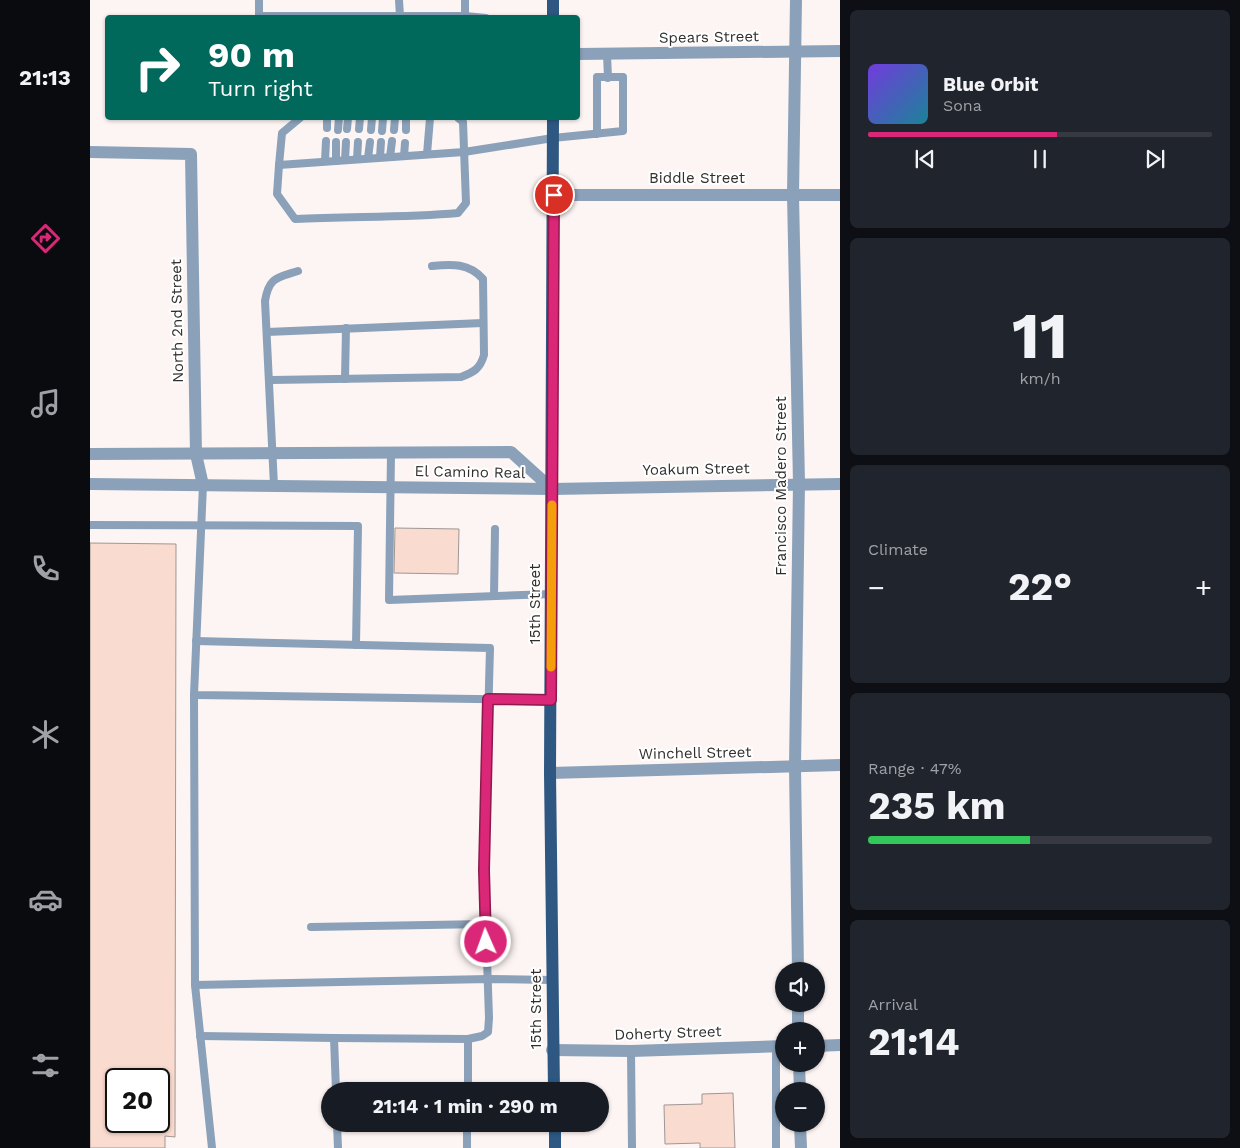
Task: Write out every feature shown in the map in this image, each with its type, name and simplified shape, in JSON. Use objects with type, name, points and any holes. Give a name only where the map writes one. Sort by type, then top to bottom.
[{"type":"main road","points":[[553,0],[553,15]]},
{"type":"main road","name":"15th Street","points":[[553,120],[550,773],[554,1082]]},
{"type":"main road","points":[[554,1132],[555,1148]]},
{"type":"street","name":"Francisco Madero Street","points":[[796,0],[797,52],[793,194],[799,483],[795,767],[798,962]]},
{"type":"street","name":"Spears Street","points":[[580,54],[840,51]]},
{"type":"street","name":"North 2nd Street","points":[[90,152],[191,154],[196,454],[203,485]]},
{"type":"street","name":"Biddle Street","points":[[554,195],[840,195]]},
{"type":"street","name":"El Camino Real","points":[[90,454],[511,452],[552,489]]},
{"type":"street","name":"Yoakum Street","points":[[552,489],[799,483],[840,484]]},
{"type":"street","name":"El Camino Real","points":[[90,484],[552,489]]},
{"type":"street","name":"Winchell Street","points":[[550,773],[840,766]]},
{"type":"street","points":[[825,1046],[840,1045]]},
{"type":"street","name":"Doherty Street","points":[[552,1050],[631,1051],[775,1046]]},
{"type":"street","points":[[800,1132],[801,1148]]},
{"type":"lane","points":[[259,0],[260,15]]},
{"type":"lane","points":[[399,0],[400,15]]},
{"type":"lane","points":[[465,0],[465,15]]},
{"type":"lane","points":[[607,54],[608,78]]},
{"type":"lane","points":[[280,165],[464,152],[554,138],[597,134],[623,131],[623,77],[597,77],[597,134]]},
{"type":"lane","points":[[298,120],[282,133],[277,194],[295,219],[361,215],[420,216],[458,213],[466,203],[463,122],[460,120]]},
{"type":"lane","points":[[327,120],[327,128]]},
{"type":"lane","points":[[338,120],[338,130]]},
{"type":"lane","points":[[347,129],[348,120]]},
{"type":"lane","points":[[359,129],[360,120]]},
{"type":"lane","points":[[371,130],[372,120]]},
{"type":"lane","points":[[382,131],[383,120]]},
{"type":"lane","points":[[394,130],[396,120]]},
{"type":"lane","points":[[406,120],[406,130]]},
{"type":"lane","points":[[427,154],[430,120]]},
{"type":"lane","points":[[325,161],[326,141]]},
{"type":"lane","points":[[336,142],[336,160]]},
{"type":"lane","points":[[345,160],[346,142]]},
{"type":"lane","points":[[357,159],[358,142]]},
{"type":"lane","points":[[368,158],[370,142]]},
{"type":"lane","points":[[380,157],[381,142]]},
{"type":"lane","points":[[390,157],[392,142]]},
{"type":"lane","points":[[404,156],[405,143]]},
{"type":"lane","points":[[271,380],[461,377],[473,372],[481,365],[484,355],[483,279],[475,270],[468,266],[432,266]]},
{"type":"lane","points":[[274,486],[271,380],[265,300],[267,288],[273,279],[298,270]]},
{"type":"lane","points":[[267,332],[483,322]]},
{"type":"lane","points":[[345,379],[346,328]]},
{"type":"lane","points":[[392,453],[389,600],[552,594]]},
{"type":"lane","points":[[203,485],[194,694],[194,985],[212,1148]]},
{"type":"lane","points":[[90,525],[358,526],[356,645]]},
{"type":"lane","points":[[494,596],[495,529]]},
{"type":"lane","points":[[196,642],[490,648],[484,870],[488,1032],[482,1036],[468,1038],[200,1036]]},
{"type":"lane","points":[[194,694],[551,700]]},
{"type":"lane","points":[[311,927],[486,924]]},
{"type":"lane","points":[[194,985],[488,979],[552,980]]},
{"type":"lane","points":[[334,1038],[336,1082]]},
{"type":"lane","points":[[468,1038],[468,1082]]},
{"type":"lane","points":[[631,1051],[632,1148]]},
{"type":"lane","points":[[776,1148],[779,1072]]},
{"type":"lane","points":[[337,1132],[338,1148]]},
{"type":"lane","points":[[467,1132],[467,1148]]},
{"type":"building","points":[[395,528],[459,529],[458,574],[394,573]]},
{"type":"building","points":[[90,543],[176,544],[175,1137],[165,1136],[165,1148],[90,1148]]},
{"type":"building","points":[[733,1093],[735,1148],[700,1148],[700,1143],[665,1144],[664,1105],[702,1104],[702,1094]]},
{"type":"slow traffic","points":[[551,667],[552,505]]},
{"type":"route","points":[[486,942],[484,870],[488,699],[551,700],[554,195]]}]
